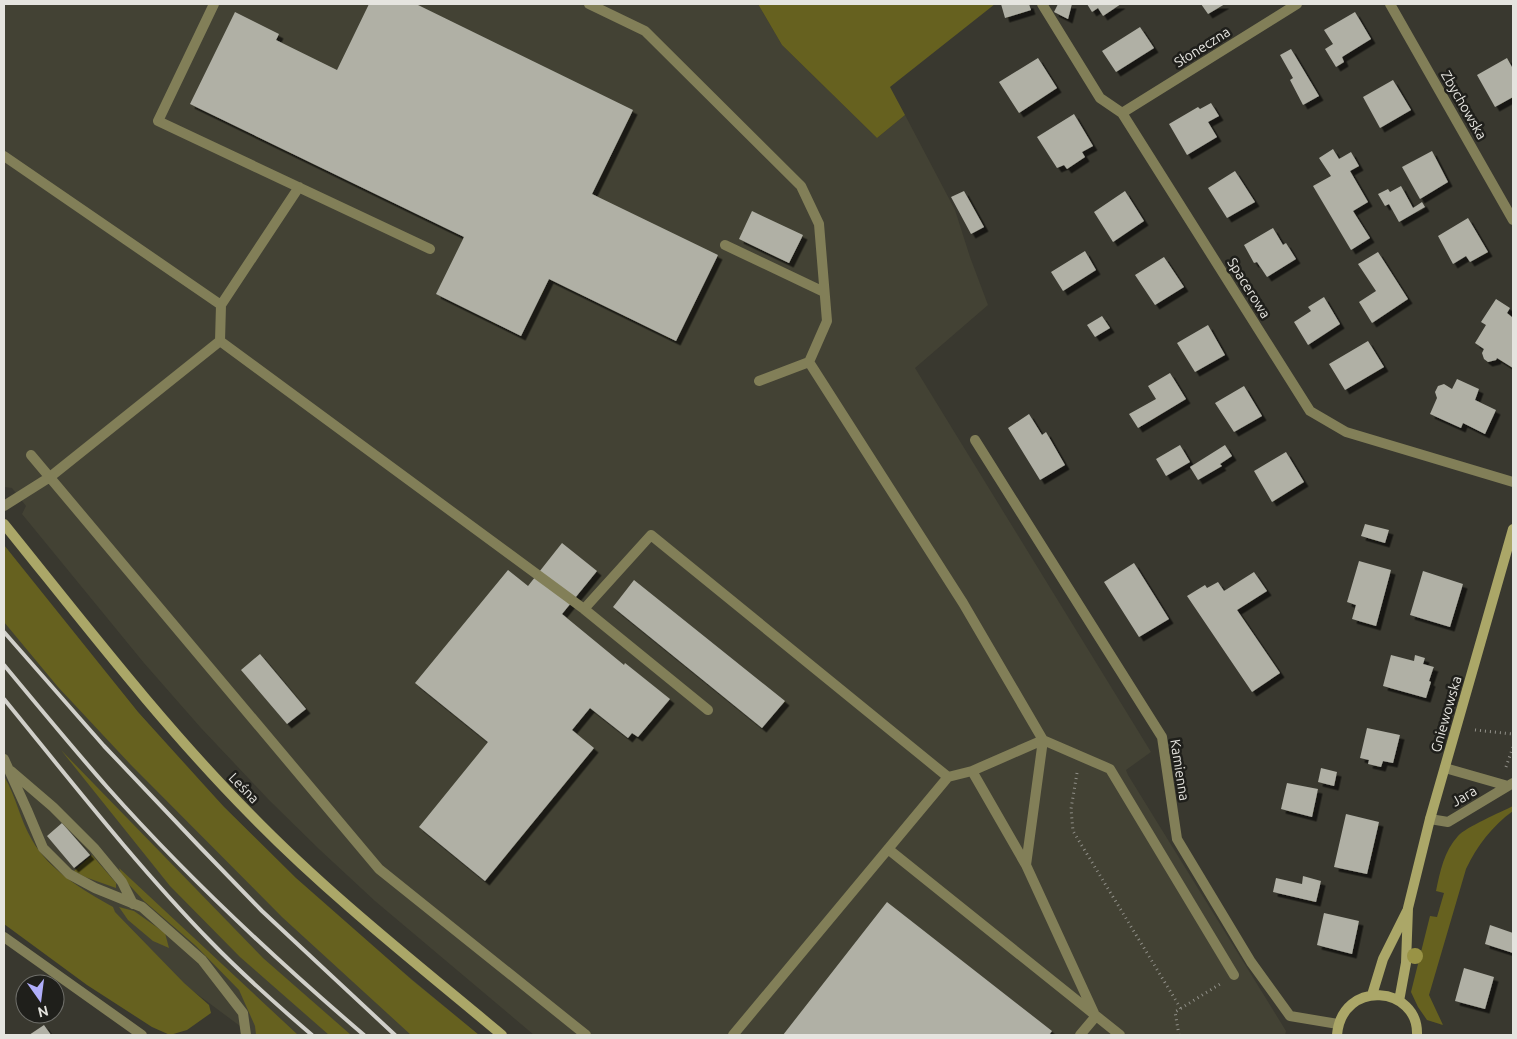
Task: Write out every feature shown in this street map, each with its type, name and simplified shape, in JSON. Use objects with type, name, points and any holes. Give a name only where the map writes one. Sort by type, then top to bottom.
[{"type":"street","points":[[214,4],[158,121],[430,249]]},
{"type":"street","points":[[590,4],[645,31],[801,186],[819,224],[827,321],[809,362],[758,381]]},
{"type":"street","name":"Spacerowa","points":[[1042,4],[1100,98],[1122,113],[1310,411],[1346,432],[1513,482]]},
{"type":"street","name":"Słoneczna","points":[[1122,113],[1297,4]]},
{"type":"street","name":"Zbychowska","points":[[1390,4],[1513,220]]},
{"type":"street","points":[[4,156],[221,305]]},
{"type":"street","points":[[4,506],[50,477],[220,341],[221,305],[299,187]]},
{"type":"street","points":[[725,245],[824,292]]},
{"type":"street","points":[[220,341],[584,609],[708,710]]},
{"type":"street","points":[[809,362],[963,603],[1043,740],[1110,769],[1234,975]]},
{"type":"street","name":"Kamienna","points":[[975,440],[1162,737],[1177,839],[1251,962],[1290,1016],[1337,1030]]},
{"type":"street","points":[[31,455],[379,869],[586,1035]]},
{"type":"street","name":"Leśna","points":[[4,524],[154,708],[246,810],[323,884],[502,1035]]},
{"type":"street","name":"Gniewowska","points":[[1399,1001],[1406,963],[1408,908],[1430,819],[1513,529]]},
{"type":"street","points":[[584,609],[651,535],[948,777]]},
{"type":"street","points":[[733,1035],[948,777],[972,771],[1043,740]]},
{"type":"street","points":[[1026,865],[1043,740]]},
{"type":"street","points":[[6,764],[94,848],[122,882],[133,904]]},
{"type":"street","points":[[6,764],[43,848],[69,874],[95,888],[142,907],[202,960],[242,1013],[246,1035]]},
{"type":"street","name":"Jara","points":[[1445,768],[1511,785]]},
{"type":"street","points":[[972,771],[1026,865],[1096,1016]]},
{"type":"street","name":"Jara","points":[[1430,819],[1448,822],[1511,785]]},
{"type":"street","points":[[888,849],[1120,1035]]},
{"type":"street","name":"Gniewowska","points":[[1372,995],[1383,959],[1408,908]]},
{"type":"street","points":[[4,937],[142,1035]]},
{"type":"street","points":[[1337,1030],[1345,1010],[1357,1000],[1372,995],[1386,996],[1399,1001],[1411,1012],[1417,1028],[1417,1035]]},
{"type":"street","points":[[1080,1035],[1096,1016]]},
{"type":"path","points":[[1471,730],[1513,734]]},
{"type":"path","points":[[1506,768],[1513,747]]},
{"type":"path","points":[[1080,756],[1071,809],[1073,831],[1181,1009]]},
{"type":"path","points":[[1179,1035],[1175,1012],[1234,975]]},
{"type":"shaded area","points":[[4,4],[758,4],[782,45],[877,138],[905,115],[955,210],[988,305],[915,368],[1151,752],[1126,770],[1128,775],[1286,1031],[1285,1035],[534,1035],[375,901],[269,800],[201,728],[144,663],[22,514],[26,506],[12,488],[4,487]]},
{"type":"shaded area","points":[[758,4],[995,4],[890,87],[905,115],[877,138],[782,45]]},
{"type":"shaded area","points":[[4,545],[138,712],[224,807],[296,878],[412,980],[479,1035],[411,1035],[282,917],[131,765],[58,687],[4,622]]},
{"type":"shaded area","points":[[4,549],[138,712],[201,783],[313,897],[479,1035],[252,1035],[150,959],[4,814]]},
{"type":"shaded area","points":[[61,750],[263,958],[351,1035],[329,1035],[240,957],[170,886]]},
{"type":"shaded area","points":[[4,776],[24,824],[39,851],[68,879],[113,907],[115,912],[184,983],[209,1005],[211,1013],[187,1030],[170,1035],[152,1027],[87,985],[4,924]]},
{"type":"shaded area","points":[[1513,806],[1513,811],[1498,823],[1486,837],[1466,869],[1429,995],[1443,1025],[1427,1020],[1411,992],[1430,916],[1437,917],[1444,893],[1436,891],[1446,855],[1453,842],[1462,832]]},
{"type":"shaded area","points":[[92,855],[116,883],[116,888],[74,871]]},
{"type":"shaded area","points":[[119,868],[298,1035],[256,1035],[255,1026],[239,990],[196,946],[144,901],[122,877]]},
{"type":"shaded area","points":[[119,907],[134,911],[165,933],[169,948],[153,941],[128,920]]},
{"type":"building","points":[[369,4],[416,4],[633,110],[592,194],[718,255],[676,341],[549,279],[521,336],[436,294],[464,237],[190,104],[235,12],[279,34],[276,40],[337,70]]},
{"type":"building","points":[[1001,4],[1029,4],[1031,10],[1005,18]]},
{"type":"building","points":[[1058,4],[1072,4],[1068,19],[1054,12]]},
{"type":"building","points":[[1087,4],[1121,4],[1103,16],[1098,8],[1092,12]]},
{"type":"building","points":[[1201,4],[1225,4],[1208,14]]},
{"type":"building","points":[[1355,12],[1371,39],[1342,57],[1344,62],[1336,67],[1325,49],[1333,44],[1324,30]]},
{"type":"building","points":[[1140,27],[1154,48],[1116,72],[1102,51]]},
{"type":"building","points":[[1291,49],[1319,96],[1303,105],[1290,80],[1293,78],[1280,55]]},
{"type":"building","points":[[1038,58],[1057,88],[1019,113],[999,82]]},
{"type":"building","points":[[1507,58],[1513,69],[1513,97],[1495,107],[1477,75]]},
{"type":"building","points":[[1393,80],[1411,110],[1380,128],[1363,97]]},
{"type":"building","points":[[1211,103],[1219,116],[1208,122],[1217,137],[1187,155],[1169,124],[1198,107],[1200,109]]},
{"type":"building","points":[[1074,114],[1093,146],[1082,152],[1085,157],[1067,169],[1064,165],[1057,168],[1037,137]]},
{"type":"building","points":[[1333,149],[1339,159],[1351,152],[1359,166],[1350,171],[1368,202],[1353,211],[1370,238],[1351,250],[1313,186],[1331,176],[1319,158]]},
{"type":"building","points":[[1432,151],[1448,182],[1420,199],[1402,167]]},
{"type":"building","points":[[1235,171],[1255,202],[1227,218],[1208,188]]},
{"type":"building","points":[[1401,186],[1413,208],[1422,202],[1425,207],[1399,222],[1389,204],[1385,206],[1378,194],[1388,189],[1390,192]]},
{"type":"building","points":[[964,191],[984,227],[971,234],[951,197]]},
{"type":"building","points":[[1125,191],[1144,221],[1113,242],[1094,212]]},
{"type":"building","points":[[752,211],[803,235],[789,263],[739,239]]},
{"type":"building","points":[[1468,218],[1488,252],[1470,262],[1466,256],[1453,264],[1438,236]]},
{"type":"building","points":[[1273,228],[1283,245],[1286,243],[1296,259],[1267,277],[1257,262],[1254,263],[1244,245]]},
{"type":"building","points":[[1085,251],[1096,270],[1063,291],[1051,272]]},
{"type":"building","points":[[1378,252],[1408,299],[1372,323],[1359,302],[1376,291],[1358,264]]},
{"type":"building","points":[[1164,257],[1184,287],[1155,305],[1135,275]]},
{"type":"building","points":[[1324,297],[1340,324],[1308,345],[1294,322],[1311,311],[1308,307]]},
{"type":"building","points":[[1496,299],[1510,308],[1507,313],[1513,318],[1513,368],[1497,358],[1488,362],[1484,359],[1482,353],[1484,349],[1475,343],[1486,325],[1481,322]]},
{"type":"building","points":[[1102,316],[1110,328],[1095,337],[1087,325]]},
{"type":"building","points":[[1208,325],[1225,355],[1195,372],[1177,343]]},
{"type":"building","points":[[1368,341],[1384,367],[1345,390],[1329,364]]},
{"type":"building","points":[[1170,373],[1186,399],[1138,428],[1129,414],[1156,399],[1148,386]]},
{"type":"building","points":[[1457,379],[1479,389],[1475,400],[1496,410],[1485,434],[1463,423],[1461,428],[1430,414],[1437,398],[1435,392],[1438,386],[1444,384],[1452,389]]},
{"type":"building","points":[[1244,386],[1262,416],[1234,432],[1215,403]]},
{"type":"building","points":[[1029,414],[1042,435],[1046,432],[1065,465],[1040,480],[1008,428]]},
{"type":"building","points":[[1180,445],[1190,462],[1166,476],[1156,459]]},
{"type":"building","points":[[1225,445],[1232,456],[1220,464],[1222,466],[1198,480],[1190,467]]},
{"type":"building","points":[[1286,452],[1304,482],[1272,502],[1254,471]]},
{"type":"building","points":[[1365,524],[1389,530],[1385,543],[1361,536]]},
{"type":"building","points":[[562,543],[597,571],[562,614],[624,665],[625,663],[670,699],[638,737],[632,733],[628,738],[590,708],[572,730],[594,748],[485,881],[419,827],[488,742],[415,683],[508,570],[528,586]]},
{"type":"building","points":[[1359,561],[1391,570],[1376,626],[1352,619],[1356,605],[1347,602]]},
{"type":"building","points":[[1134,563],[1169,619],[1139,637],[1104,582]]},
{"type":"building","points":[[1423,571],[1463,584],[1450,627],[1410,615]]},
{"type":"building","points":[[1254,572],[1267,591],[1237,610],[1280,673],[1252,692],[1187,596],[1205,585],[1207,588],[1218,582],[1224,591]]},
{"type":"building","points":[[634,580],[785,701],[762,728],[613,607]]},
{"type":"building","points":[[260,654],[306,709],[287,724],[241,670]]},
{"type":"building","points":[[1391,655],[1414,661],[1415,655],[1425,658],[1423,664],[1434,667],[1426,698],[1383,686]]},
{"type":"building","points":[[1367,728],[1400,735],[1393,763],[1383,761],[1381,767],[1368,764],[1369,760],[1360,758]]},
{"type":"building","points":[[1321,768],[1337,772],[1334,786],[1318,782]]},
{"type":"building","points":[[1287,783],[1318,789],[1312,817],[1281,809]]},
{"type":"building","points":[[1346,814],[1379,822],[1367,874],[1334,867]]},
{"type":"building","points":[[62,823],[90,855],[74,868],[47,836]]},
{"type":"building","points":[[1303,876],[1321,881],[1316,902],[1273,892],[1276,878],[1302,884]]},
{"type":"building","points":[[887,902],[1052,1031],[1049,1035],[783,1035]]},
{"type":"building","points":[[1324,913],[1359,921],[1352,954],[1317,945]]},
{"type":"building","points":[[1490,925],[1513,933],[1513,953],[1485,944]]},
{"type":"building","points":[[1464,968],[1494,977],[1485,1009],[1455,1001]]},
{"type":"building","points":[[44,1025],[51,1035],[29,1035]]},
{"type":"railway","points":[[4,632],[104,746],[262,911],[395,1035]]},
{"type":"railway","points":[[4,665],[107,787],[199,884],[264,946],[364,1035]]},
{"type":"railway","points":[[4,699],[157,884],[235,966],[312,1035]]}]
